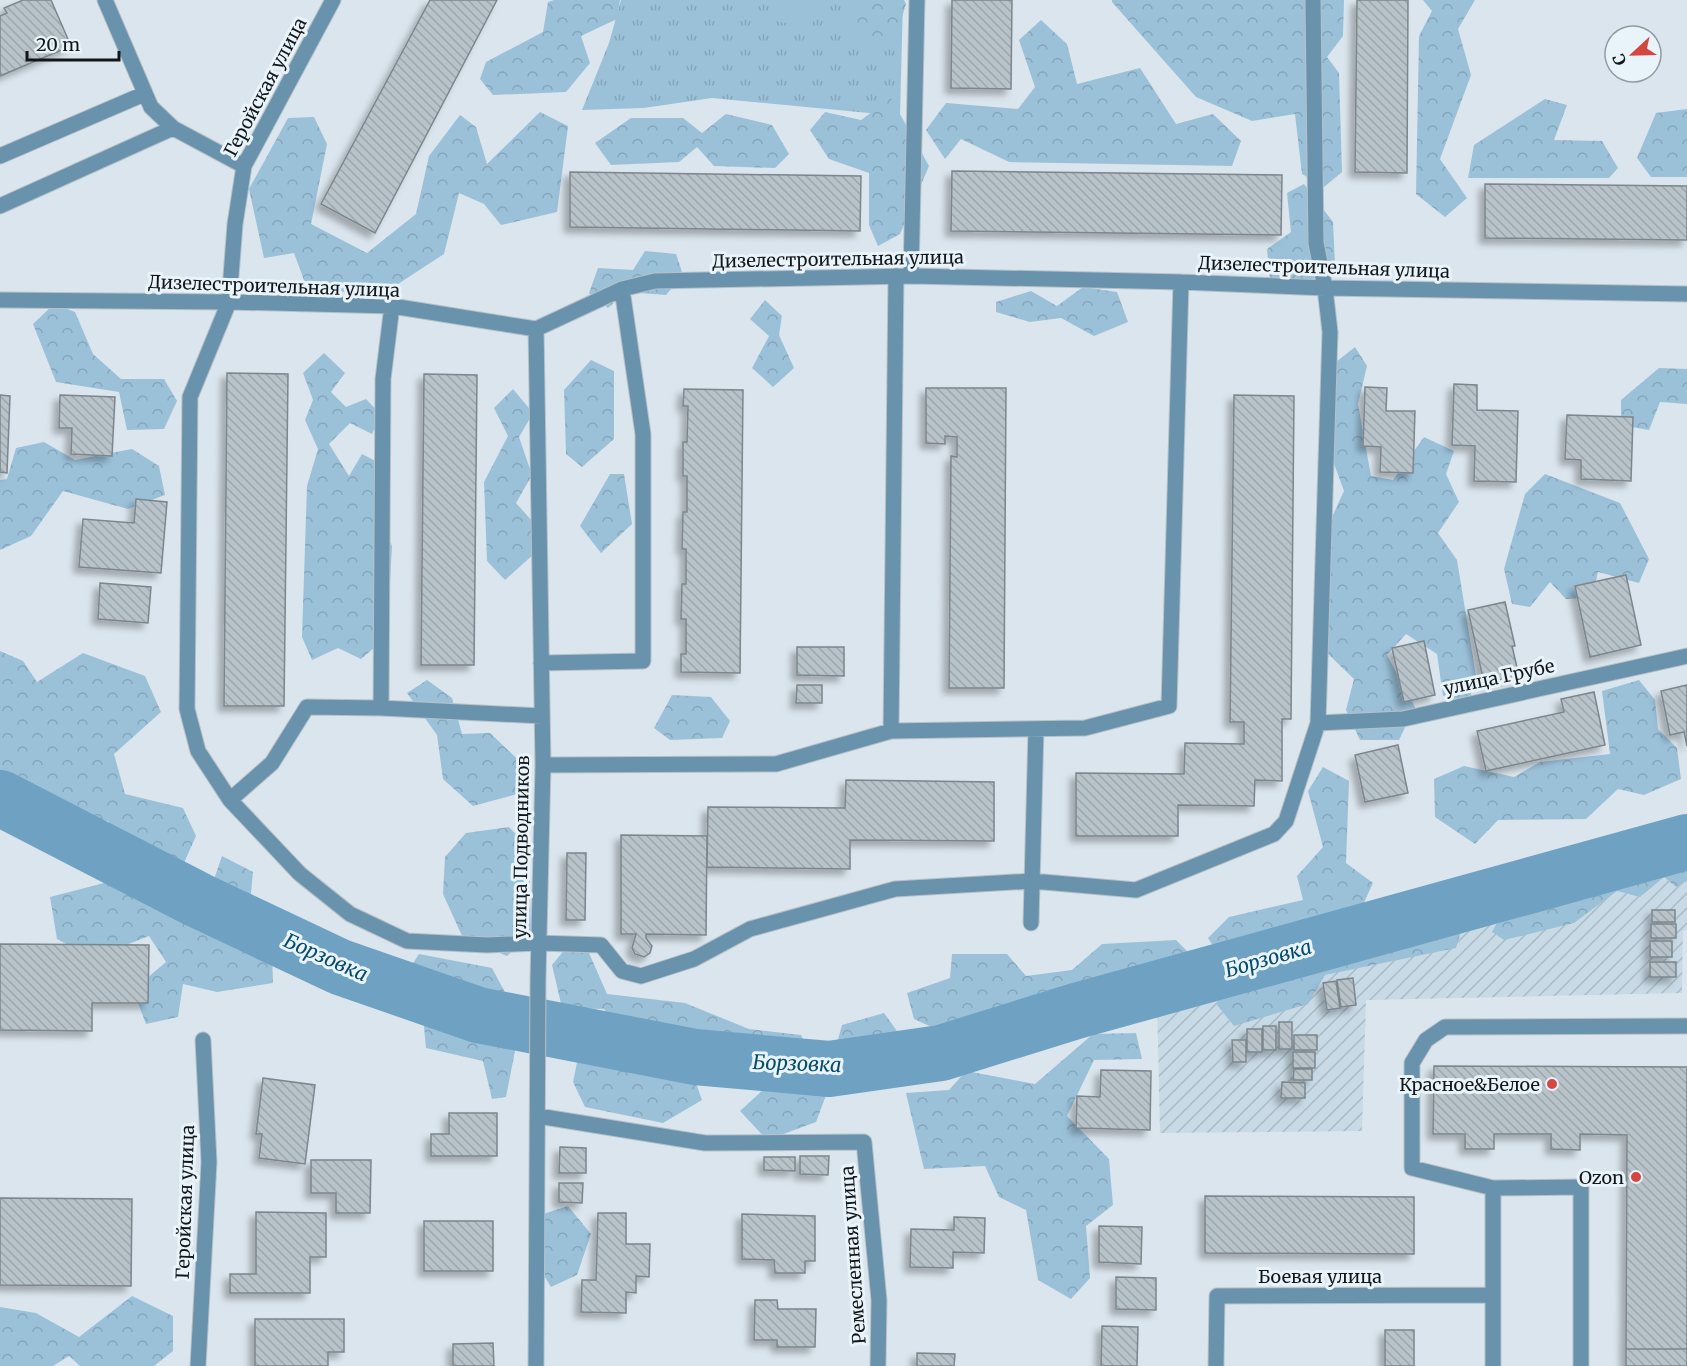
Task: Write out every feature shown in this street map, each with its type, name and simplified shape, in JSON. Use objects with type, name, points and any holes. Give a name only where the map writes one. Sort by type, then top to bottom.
[{"type":"street","points":[[105,0],[151,106],[173,128],[244,166]]},
{"type":"street","name":"Геройская улица","points":[[333,0],[244,166],[235,225],[229,302],[190,397],[187,709],[198,751],[230,800],[300,874],[350,915],[406,941],[487,945],[539,943],[601,945],[622,971],[641,976],[694,959],[750,929],[895,889],[1032,881],[1136,890],[1274,834],[1286,821],[1318,723],[1330,332],[1325,288],[1316,243],[1313,0]]},
{"type":"street","points":[[891,731],[903,276],[916,0]]},
{"type":"street","points":[[0,156],[144,94]]},
{"type":"street","points":[[0,206],[173,128]]},
{"type":"street","name":"Дизелестроительная улица","points":[[0,300],[392,306],[536,329],[622,289],[655,281],[903,276],[1181,282],[1325,288],[1687,294]]},
{"type":"street","points":[[543,765],[776,764],[891,731],[1085,728],[1169,705],[1181,282]]},
{"type":"street","points":[[541,663],[643,660],[643,434],[622,289]]},
{"type":"street","points":[[381,708],[383,379],[392,306]]},
{"type":"street","name":"улица Подводников","points":[[536,329],[543,765],[537,1052],[536,1366]]},
{"type":"street","name":"улица Грубе","points":[[1318,723],[1403,719],[1687,656]]},
{"type":"street","points":[[230,800],[273,763],[307,707],[381,708],[542,716]]},
{"type":"street","points":[[1030,923],[1036,729]]},
{"type":"street","points":[[1581,1366],[1581,1187],[1493,1188],[1412,1168],[1412,1063],[1426,1040],[1445,1027],[1687,1026]]},
{"type":"street","name":"Геройская улица","points":[[198,1366],[209,1162],[203,1040]]},
{"type":"street","name":"Ремесленная улица","points":[[538,1116],[705,1143],[864,1142],[879,1300],[878,1366]]},
{"type":"street","points":[[1493,1188],[1493,1366]]},
{"type":"street","name":"Боевая улица","points":[[1216,1366],[1217,1296],[1493,1295]]},
{"type":"shaded area","points":[[1687,858],[1687,930],[1683,931],[1682,993],[1366,1000],[1362,1131],[1160,1133],[1157,1000]]},
{"type":"green space","points":[[554,0],[620,0],[617,19],[581,36],[590,63],[566,92],[493,95],[480,79],[486,62],[543,32],[548,2]]},
{"type":"green space","points":[[621,0],[903,0],[900,116],[712,98],[644,108],[582,110],[609,43]]},
{"type":"green space","points":[[777,0],[815,0],[812,27],[774,21]]},
{"type":"green space","points":[[860,0],[904,0],[906,4],[895,40],[864,45],[845,19]]},
{"type":"green space","points":[[1112,0],[1344,0],[1343,36],[1327,57],[1339,73],[1342,172],[1324,187],[1302,174],[1295,114],[1252,121],[1196,97]]},
{"type":"green space","points":[[1423,0],[1475,0],[1458,29],[1471,75],[1440,159],[1467,198],[1445,217],[1416,194],[1419,36],[1432,11]]},
{"type":"green space","points":[[1041,20],[1067,44],[1077,84],[1140,68],[1176,124],[1213,114],[1241,141],[1232,166],[1009,162],[961,139],[945,159],[926,130],[946,103],[1018,109],[1035,87],[1019,40]]},
{"type":"green space","points":[[891,98],[929,166],[900,234],[878,246],[869,225],[869,173],[829,159],[810,130],[825,112],[861,120]]},
{"type":"green space","points":[[1545,99],[1567,105],[1554,140],[1602,141],[1618,168],[1609,178],[1468,178],[1474,145]]},
{"type":"green space","points":[[1687,109],[1687,177],[1651,177],[1637,158],[1656,113]]},
{"type":"green space","points":[[540,112],[568,126],[557,212],[501,225],[484,204],[459,193],[444,254],[375,299],[305,283],[294,253],[264,258],[249,189],[288,118],[314,117],[327,144],[311,224],[367,253],[416,214],[429,156],[460,115],[476,127],[487,164]]},
{"type":"green space","points":[[726,114],[772,125],[789,154],[775,168],[714,166],[697,147],[679,162],[611,165],[595,143],[631,118],[683,118],[702,133]]},
{"type":"green space","points":[[1304,184],[1333,222],[1335,265],[1307,283],[1270,281],[1267,249],[1291,232],[1287,193]]},
{"type":"green space","points":[[645,251],[676,254],[683,275],[666,295],[626,292],[608,308],[589,293],[598,268],[633,270]]},
{"type":"green space","points":[[1083,287],[1117,292],[1128,322],[1094,336],[1061,318],[1030,322],[996,312],[996,302],[1031,291],[1057,306]]},
{"type":"green space","points":[[765,300],[782,316],[779,335],[794,368],[773,387],[752,368],[769,336],[750,319]]},
{"type":"green space","points":[[54,304],[75,312],[93,354],[121,379],[164,379],[177,401],[164,429],[127,430],[119,392],[56,382],[33,324]]},
{"type":"green space","points":[[1355,347],[1367,366],[1358,404],[1371,476],[1393,480],[1424,437],[1454,451],[1446,474],[1459,502],[1438,533],[1457,560],[1476,676],[1469,702],[1443,696],[1437,654],[1406,634],[1387,655],[1415,707],[1399,740],[1360,740],[1346,710],[1354,679],[1326,652],[1326,530],[1344,491],[1329,450],[1336,362]]},
{"type":"green space","points":[[324,353],[345,373],[331,392],[346,407],[366,399],[381,415],[372,434],[350,423],[329,444],[349,476],[362,454],[389,468],[375,510],[392,546],[387,637],[361,659],[338,648],[312,660],[302,637],[307,486],[318,449],[305,420],[313,400],[303,373]]},
{"type":"green space","points":[[591,360],[614,371],[614,439],[582,467],[566,454],[564,390]]},
{"type":"green space","points":[[1659,368],[1687,369],[1687,404],[1660,402],[1649,430],[1621,425],[1621,400]]},
{"type":"green space","points":[[513,389],[533,413],[519,437],[532,475],[516,503],[533,522],[535,553],[505,580],[487,561],[484,482],[508,436],[494,408]]},
{"type":"green space","points":[[44,442],[75,460],[132,449],[159,466],[165,495],[128,509],[63,491],[31,536],[0,550],[0,480],[7,479],[16,448]]},
{"type":"green space","points":[[610,474],[624,474],[632,524],[601,553],[580,526]]},
{"type":"green space","points":[[1545,474],[1620,503],[1649,559],[1639,583],[1598,572],[1592,598],[1566,599],[1550,582],[1530,607],[1512,604],[1504,569],[1525,494]]},
{"type":"green space","points":[[0,651],[23,661],[37,682],[83,653],[145,676],[161,712],[114,754],[125,794],[183,808],[196,836],[184,863],[130,855],[108,821],[73,820],[62,802],[25,804],[0,790]]},
{"type":"green space","points":[[427,680],[452,698],[462,734],[490,733],[530,771],[517,794],[473,806],[443,779],[437,735],[407,693]]},
{"type":"green space","points":[[1639,680],[1655,700],[1658,729],[1677,748],[1681,779],[1644,795],[1618,789],[1586,819],[1498,820],[1475,844],[1435,817],[1434,779],[1464,766],[1514,777],[1540,762],[1610,754],[1602,691]]},
{"type":"green space","points":[[672,695],[711,697],[730,721],[722,738],[670,740],[654,728]]},
{"type":"green space","points":[[1323,767],[1349,781],[1346,863],[1373,883],[1355,922],[1307,918],[1269,948],[1221,959],[1208,938],[1229,917],[1303,900],[1297,876],[1323,847],[1308,791]]},
{"type":"green space","points":[[509,827],[529,848],[531,934],[507,956],[463,938],[443,894],[445,857],[466,833]]},
{"type":"green space","points":[[222,856],[253,872],[247,933],[272,953],[273,983],[217,992],[183,984],[178,1017],[146,1024],[133,990],[166,962],[149,936],[93,958],[57,939],[50,897],[127,877],[208,897]]},
{"type":"green space","points":[[1687,858],[1687,881],[1676,887],[1664,877],[1640,897],[1617,891],[1574,923],[1504,940],[1492,932],[1500,917],[1558,903],[1596,876],[1658,861]]},
{"type":"green space","points":[[1446,918],[1462,928],[1456,948],[1325,975],[1308,1004],[1234,1026],[1217,1005],[1222,977],[1289,967],[1331,968],[1353,945]]},
{"type":"green space","points":[[1176,940],[1191,955],[1180,975],[1103,982],[1082,1002],[955,1038],[914,1019],[907,993],[950,978],[952,954],[1007,954],[1026,976],[1072,970],[1102,944]]},
{"type":"green space","points":[[566,948],[589,953],[607,994],[685,1003],[749,1029],[801,1035],[828,1090],[816,1122],[767,1140],[740,1111],[778,1076],[764,1047],[718,1051],[673,1029],[622,1031],[604,1009],[562,1008],[552,965]]},
{"type":"green space","points":[[419,954],[492,968],[507,996],[492,1023],[515,1051],[506,1097],[492,1099],[483,1061],[426,1048],[423,1016],[399,985]]},
{"type":"green space","points":[[884,1013],[902,1038],[893,1075],[854,1073],[837,1043],[842,1025]]},
{"type":"green space","points":[[1136,1033],[1142,1059],[1094,1060],[1067,1116],[1109,1159],[1113,1205],[1086,1226],[1090,1278],[1071,1299],[1038,1280],[1026,1210],[999,1197],[985,1166],[924,1169],[906,1093],[949,1090],[966,1071],[1035,1084],[1093,1034]]},
{"type":"green space","points":[[604,1041],[692,1072],[702,1100],[663,1123],[585,1107],[573,1082],[580,1048]]},
{"type":"green space","points":[[568,1206],[591,1234],[577,1275],[551,1287],[540,1269],[543,1214]]},
{"type":"green space","points":[[132,1296],[173,1316],[173,1351],[154,1366],[80,1366],[69,1356],[53,1366],[0,1366],[0,1307],[36,1313],[79,1337]]},
{"type":"building","points":[[23,0],[51,0],[71,46],[0,76],[0,16],[7,13],[4,8]]},
{"type":"building","points":[[430,0],[497,0],[375,233],[321,204]]},
{"type":"building","points":[[952,0],[1012,0],[1011,89],[951,88]]},
{"type":"building","points":[[1357,0],[1408,0],[1407,173],[1355,172]]},
{"type":"building","points":[[952,171],[1282,175],[1281,235],[951,231]]},
{"type":"building","points":[[570,172],[861,176],[860,231],[570,227]]},
{"type":"building","points":[[1485,184],[1687,186],[1687,240],[1485,238]]},
{"type":"building","points":[[227,373],[288,374],[284,706],[224,706]]},
{"type":"building","points":[[424,374],[477,375],[474,665],[421,665]]},
{"type":"building","points":[[1454,384],[1477,385],[1477,410],[1518,411],[1516,482],[1474,481],[1475,446],[1452,445]]},
{"type":"building","points":[[1365,387],[1387,388],[1386,411],[1415,411],[1413,473],[1380,472],[1381,447],[1363,446]]},
{"type":"building","points":[[926,388],[1006,388],[1004,688],[949,688],[951,456],[957,457],[957,437],[945,436],[945,444],[926,443]]},
{"type":"building","points":[[684,389],[743,390],[740,673],[681,672],[681,654],[686,654],[686,619],[681,619],[682,584],[686,584],[686,549],[682,549],[683,512],[687,512],[687,476],[683,476],[683,442],[687,442],[688,406],[683,406]]},
{"type":"building","points":[[0,395],[10,396],[7,473],[0,472]]},
{"type":"building","points":[[60,395],[115,397],[112,456],[71,454],[72,428],[59,428]]},
{"type":"building","points":[[1234,395],[1294,396],[1291,719],[1282,719],[1282,781],[1255,780],[1254,806],[1178,805],[1178,836],[1076,836],[1076,773],[1184,774],[1185,743],[1244,744],[1244,722],[1230,722]]},
{"type":"building","points":[[1567,415],[1633,417],[1631,481],[1581,479],[1581,460],[1565,459]]},
{"type":"building","points":[[136,499],[167,502],[161,573],[79,567],[83,519],[134,523]]},
{"type":"building","points":[[1626,575],[1641,645],[1590,657],[1575,586]]},
{"type":"building","points":[[100,583],[151,587],[148,623],[98,619]]},
{"type":"building","points":[[1505,602],[1519,676],[1484,683],[1468,610]]},
{"type":"building","points":[[1424,641],[1435,695],[1404,702],[1392,648]]},
{"type":"building","points":[[797,647],[844,647],[844,676],[797,675]]},
{"type":"building","points":[[797,685],[822,685],[822,703],[796,703]]},
{"type":"building","points":[[1687,685],[1687,746],[1684,732],[1670,735],[1661,691]]},
{"type":"building","points":[[1594,692],[1605,745],[1486,771],[1477,731],[1564,712],[1561,699]]},
{"type":"building","points":[[1398,745],[1408,793],[1365,802],[1355,755]]},
{"type":"building","points":[[846,780],[994,782],[994,841],[850,840],[850,869],[707,867],[708,807],[845,808]]},
{"type":"building","points":[[621,835],[707,836],[706,935],[646,934],[652,946],[650,953],[644,957],[635,954],[632,948],[636,934],[621,934]]},
{"type":"building","points":[[567,853],[586,853],[585,920],[566,920]]},
{"type":"building","points":[[1652,910],[1675,910],[1675,922],[1652,922]]},
{"type":"building","points":[[1651,924],[1676,924],[1676,938],[1651,938]]},
{"type":"building","points":[[1650,941],[1672,941],[1672,957],[1650,957]]},
{"type":"building","points":[[0,944],[149,945],[148,1003],[92,1003],[92,1031],[0,1030]]},
{"type":"building","points":[[1650,962],[1676,962],[1676,977],[1650,977]]},
{"type":"building","points":[[1353,978],[1356,1005],[1341,1007],[1337,980]]},
{"type":"building","points":[[1336,981],[1340,1008],[1327,1010],[1323,983]]},
{"type":"building","points":[[1279,1022],[1292,1022],[1292,1049],[1279,1049]]},
{"type":"building","points":[[1263,1026],[1276,1026],[1276,1050],[1263,1050]]},
{"type":"building","points":[[1247,1029],[1262,1029],[1262,1052],[1247,1052]]},
{"type":"building","points":[[1294,1035],[1317,1035],[1317,1050],[1294,1050]]},
{"type":"building","points":[[1232,1040],[1246,1040],[1246,1062],[1233,1062]]},
{"type":"building","points":[[1293,1052],[1315,1052],[1315,1068],[1293,1068]]},
{"type":"building","points":[[1434,1066],[1687,1067],[1687,1349],[1626,1349],[1627,1135],[1580,1134],[1580,1150],[1551,1149],[1551,1134],[1494,1134],[1494,1149],[1465,1149],[1465,1134],[1433,1134]]},
{"type":"building","points":[[1294,1069],[1312,1069],[1312,1080],[1293,1080]]},
{"type":"building","points":[[1101,1070],[1151,1071],[1150,1130],[1076,1128],[1077,1096],[1100,1097]]},
{"type":"building","points":[[263,1078],[315,1085],[305,1164],[259,1158],[262,1134],[256,1134]]},
{"type":"building","points":[[1282,1082],[1305,1083],[1305,1098],[1281,1098]]},
{"type":"building","points":[[449,1113],[497,1113],[497,1156],[431,1156],[431,1134],[449,1134]]},
{"type":"building","points":[[560,1147],[586,1148],[586,1173],[559,1173]]},
{"type":"building","points":[[800,1156],[829,1156],[828,1175],[800,1174]]},
{"type":"building","points":[[764,1157],[795,1157],[795,1171],[764,1170]]},
{"type":"building","points":[[311,1160],[371,1160],[370,1213],[336,1213],[336,1193],[311,1193]]},
{"type":"building","points":[[559,1183],[583,1183],[582,1203],[559,1202]]},
{"type":"building","points":[[1205,1196],[1414,1197],[1414,1254],[1205,1253]]},
{"type":"building","points":[[0,1198],[132,1199],[131,1286],[0,1285]]},
{"type":"building","points":[[256,1212],[326,1213],[326,1257],[310,1257],[310,1293],[230,1293],[230,1274],[256,1274]]},
{"type":"building","points":[[598,1213],[626,1213],[626,1244],[650,1244],[649,1277],[636,1276],[636,1293],[626,1292],[626,1313],[581,1312],[582,1280],[596,1280]]},
{"type":"building","points":[[742,1214],[815,1216],[815,1261],[805,1261],[805,1273],[775,1273],[774,1260],[742,1259]]},
{"type":"building","points":[[954,1217],[985,1218],[984,1253],[953,1252],[953,1268],[910,1267],[911,1229],[954,1230]]},
{"type":"building","points":[[424,1221],[493,1221],[493,1271],[424,1271]]},
{"type":"building","points":[[1099,1226],[1142,1227],[1141,1264],[1099,1262]]},
{"type":"building","points":[[1116,1277],[1156,1278],[1156,1310],[1116,1309]]},
{"type":"building","points":[[755,1300],[777,1300],[778,1309],[816,1309],[815,1347],[777,1347],[777,1340],[754,1340]]},
{"type":"building","points":[[255,1319],[344,1319],[344,1352],[328,1352],[328,1366],[255,1366]]},
{"type":"building","points":[[1102,1326],[1138,1327],[1137,1366],[1101,1366]]},
{"type":"building","points":[[1385,1330],[1414,1330],[1414,1366],[1385,1366]]},
{"type":"building","points":[[493,1343],[494,1366],[453,1366],[453,1344]]},
{"type":"building","points":[[1626,1349],[1687,1349],[1687,1366],[1626,1366]]},
{"type":"building","points":[[917,1353],[955,1354],[954,1366],[917,1366]]},
{"type":"waterway","name":"Борзовка","points":[[0,798],[198,900],[340,967],[478,1015],[695,1057],[829,1069],[941,1053],[1076,1011],[1687,842]]},
{"type":"place","name":"Красное&Белое","points":[[1552,1084]]},
{"type":"place","name":"Ozon","points":[[1636,1177]]}]
